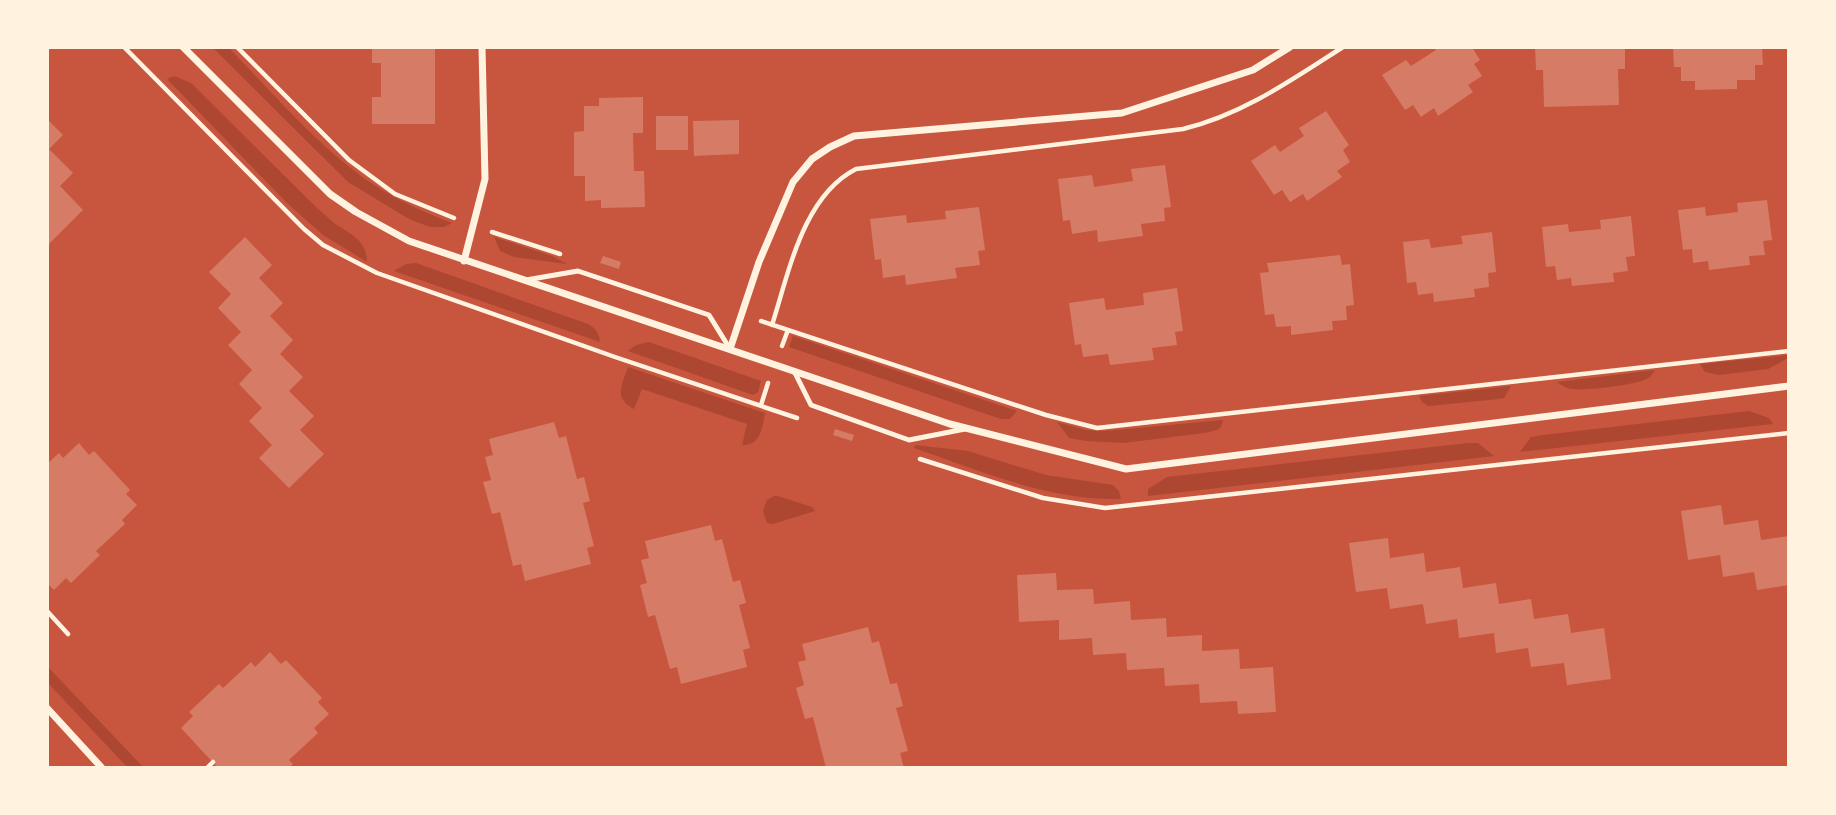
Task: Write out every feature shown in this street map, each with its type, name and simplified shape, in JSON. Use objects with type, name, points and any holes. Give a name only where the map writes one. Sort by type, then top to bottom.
[{"type":"street","points":[[183,47],[330,194],[356,212],[409,241],[969,429],[1126,469],[1789,386]]},
{"type":"street","points":[[464,261],[485,179],[482,47]]},
{"type":"street","points":[[730,349],[759,262],[793,182],[812,159],[830,147],[855,136],[1122,113],[1252,71],[1290,47]]},
{"type":"street","points":[[47,708],[102,768]]},
{"type":"lane","points":[[524,280],[579,271],[709,315],[730,349]]},
{"type":"lane","points":[[794,371],[810,405],[909,440],[969,429]]},
{"type":"path","points":[[124,47],[323,246],[377,273],[803,420]]},
{"type":"path","points":[[237,47],[349,160],[396,194],[474,226],[560,254]]},
{"type":"path","points":[[772,325],[803,229],[832,186],[842,176],[856,169],[1183,129],[1230,114],[1280,87],[1343,47]]},
{"type":"path","points":[[742,315],[1046,415],[1097,428],[1789,351]]},
{"type":"path","points":[[917,458],[1044,498],[1105,508],[1789,433]]},
{"type":"path","points":[[47,611],[68,634]]},
{"type":"path","points":[[207,768],[213,762]]},
{"type":"shaded area","points":[[212,47],[228,47],[298,120],[354,171],[403,201],[452,223],[444,227],[430,227],[409,219],[348,182]]},
{"type":"shaded area","points":[[174,76],[191,83],[316,207],[356,238],[364,248],[367,262],[323,235],[287,203],[167,79]]},
{"type":"shaded area","points":[[494,237],[552,256],[567,264],[514,257],[500,251]]},
{"type":"shaded area","points":[[416,263],[588,324],[597,331],[600,342],[394,271],[406,264]]},
{"type":"shaded area","points":[[793,336],[1017,411],[1010,419],[1001,419],[789,347]]},
{"type":"shaded area","points":[[649,342],[761,381],[758,392],[753,395],[628,351],[636,345]]},
{"type":"shaded area","points":[[1789,355],[1768,369],[1719,375],[1705,372],[1700,364]]},
{"type":"shaded area","points":[[628,367],[765,413],[760,435],[753,443],[742,445],[747,424],[642,389],[634,409],[627,405],[621,396]]},
{"type":"shaded area","points":[[1655,370],[1643,381],[1611,387],[1571,389],[1557,382]]},
{"type":"shaded area","points":[[1511,386],[1504,398],[1499,399],[1428,406],[1419,396]]},
{"type":"shaded area","points":[[1749,411],[1769,418],[1773,424],[1520,452],[1531,437]]},
{"type":"shaded area","points":[[1223,420],[1217,430],[1205,433],[1123,443],[1069,438],[1057,422],[1086,430],[1106,431]]},
{"type":"shaded area","points":[[1478,443],[1494,456],[1148,496],[1148,489],[1167,477]]},
{"type":"shaded area","points":[[915,445],[968,451],[1046,475],[1113,485],[1119,491],[1121,499],[1042,490],[964,466],[914,448]]},
{"type":"shaded area","points":[[774,496],[812,507],[815,511],[773,524],[767,523],[763,511],[767,500]]},
{"type":"shaded area","points":[[47,666],[144,768],[128,768],[47,682]]},
{"type":"building","points":[[372,47],[435,47],[435,124],[372,124],[372,97],[381,97],[381,63],[372,63]]},
{"type":"building","points":[[1433,47],[1472,47],[1480,60],[1474,64],[1482,76],[1468,85],[1473,92],[1438,116],[1434,108],[1421,117],[1413,105],[1405,110],[1382,75],[1406,60],[1411,66],[1436,50]]},
{"type":"building","points":[[1535,47],[1625,47],[1625,69],[1618,69],[1619,105],[1544,107],[1543,70],[1536,70]]},
{"type":"building","points":[[1673,47],[1762,47],[1763,65],[1755,65],[1755,80],[1737,80],[1737,89],[1695,90],[1695,81],[1681,81],[1681,67],[1674,67]]},
{"type":"building","points":[[643,97],[643,133],[633,133],[634,171],[644,171],[645,207],[601,208],[601,200],[585,201],[585,176],[574,176],[574,132],[584,131],[584,106],[599,106],[599,98]]},
{"type":"building","points":[[1326,111],[1349,145],[1343,150],[1350,162],[1337,171],[1342,177],[1307,201],[1303,194],[1290,202],[1282,190],[1274,195],[1251,161],[1275,145],[1280,152],[1304,136],[1299,128]]},
{"type":"building","points":[[656,116],[688,116],[688,150],[656,150]]},
{"type":"building","points":[[47,119],[63,135],[49,149],[73,173],[60,186],[83,210],[49,244],[47,243]]},
{"type":"building","points":[[739,120],[739,154],[694,156],[693,121]]},
{"type":"building","points":[[1165,165],[1171,207],[1164,208],[1165,221],[1141,224],[1143,236],[1098,242],[1097,230],[1072,234],[1070,220],[1063,221],[1058,179],[1092,175],[1094,187],[1133,181],[1131,169]]},
{"type":"building","points":[[1767,200],[1772,240],[1763,241],[1765,255],[1749,256],[1750,265],[1709,270],[1708,261],[1693,263],[1692,249],[1683,250],[1678,210],[1705,207],[1706,216],[1738,212],[1737,203]]},
{"type":"building","points":[[979,207],[985,250],[978,251],[980,265],[955,268],[957,278],[906,285],[905,275],[883,278],[881,259],[875,260],[870,219],[906,215],[907,223],[946,219],[945,211]]},
{"type":"building","points":[[1631,216],[1635,256],[1626,257],[1628,271],[1613,273],[1614,282],[1572,286],[1571,278],[1557,280],[1555,266],[1546,267],[1542,227],[1568,224],[1569,232],[1601,229],[1600,220]]},
{"type":"building","points":[[1492,232],[1496,272],[1488,273],[1489,287],[1474,289],[1475,297],[1434,302],[1433,293],[1418,295],[1416,282],[1407,283],[1403,242],[1429,239],[1431,248],[1463,244],[1461,236]]},
{"type":"building","points":[[245,237],[272,265],[259,278],[283,303],[270,316],[293,340],[280,354],[303,377],[289,391],[314,416],[300,430],[324,454],[289,488],[259,458],[272,445],[249,421],[262,408],[239,384],[252,370],[228,345],[241,332],[218,308],[231,294],[209,272]]},
{"type":"building","points":[[1340,255],[1342,265],[1350,264],[1354,305],[1346,306],[1347,320],[1332,321],[1333,330],[1291,335],[1291,326],[1276,327],[1274,314],[1265,315],[1260,273],[1269,272],[1267,263]]},
{"type":"building","points":[[603,256],[621,262],[619,269],[600,263]]},
{"type":"building","points":[[1177,288],[1183,331],[1175,332],[1177,345],[1152,348],[1154,360],[1110,365],[1108,354],[1083,357],[1081,344],[1075,345],[1069,303],[1104,298],[1106,310],[1144,305],[1143,293]]},
{"type":"building","points":[[554,422],[559,438],[566,436],[577,479],[584,477],[590,501],[583,503],[594,546],[587,548],[591,564],[525,581],[521,564],[513,566],[500,512],[492,514],[483,482],[491,480],[485,457],[493,455],[489,439]]},
{"type":"building","points":[[835,429],[854,435],[852,441],[833,435]]},
{"type":"building","points":[[79,443],[89,455],[94,451],[130,490],[126,494],[137,505],[122,520],[125,524],[96,551],[100,555],[71,583],[66,578],[54,590],[47,583],[47,464],[59,453],[63,458]]},
{"type":"building","points":[[1721,505],[1724,525],[1758,520],[1761,540],[1789,536],[1789,585],[1757,590],[1754,572],[1723,577],[1720,555],[1688,560],[1681,511]]},
{"type":"building","points":[[711,525],[715,541],[722,539],[733,582],[740,580],[746,603],[739,605],[750,648],[743,650],[747,667],[681,684],[677,667],[670,669],[655,615],[648,617],[640,585],[647,583],[641,560],[649,558],[645,541]]},
{"type":"building","points":[[1388,538],[1390,558],[1424,553],[1426,572],[1460,567],[1463,588],[1496,583],[1499,604],[1531,599],[1534,619],[1568,614],[1571,633],[1604,628],[1611,679],[1567,685],[1564,663],[1531,667],[1528,648],[1496,653],[1494,633],[1459,638],[1457,619],[1426,624],[1423,604],[1390,609],[1387,588],[1356,592],[1349,543]]},
{"type":"building","points":[[1056,573],[1057,590],[1093,589],[1094,604],[1130,601],[1131,620],[1166,618],[1167,637],[1202,635],[1202,651],[1239,649],[1240,669],[1273,667],[1276,712],[1238,714],[1237,701],[1200,703],[1199,684],[1165,686],[1164,668],[1127,670],[1126,653],[1093,655],[1092,638],[1059,640],[1059,620],[1019,622],[1017,575]]},
{"type":"building","points":[[868,627],[872,643],[879,641],[890,684],[897,683],[903,706],[896,708],[908,751],[900,753],[904,768],[826,768],[813,717],[805,719],[796,688],[804,685],[798,662],[806,660],[802,644]]},
{"type":"building","points":[[270,652],[281,664],[286,660],[322,698],[318,702],[329,714],[314,728],[318,733],[289,760],[293,764],[289,768],[218,768],[181,728],[193,716],[189,712],[219,684],[223,688],[251,662],[255,667]]}]
